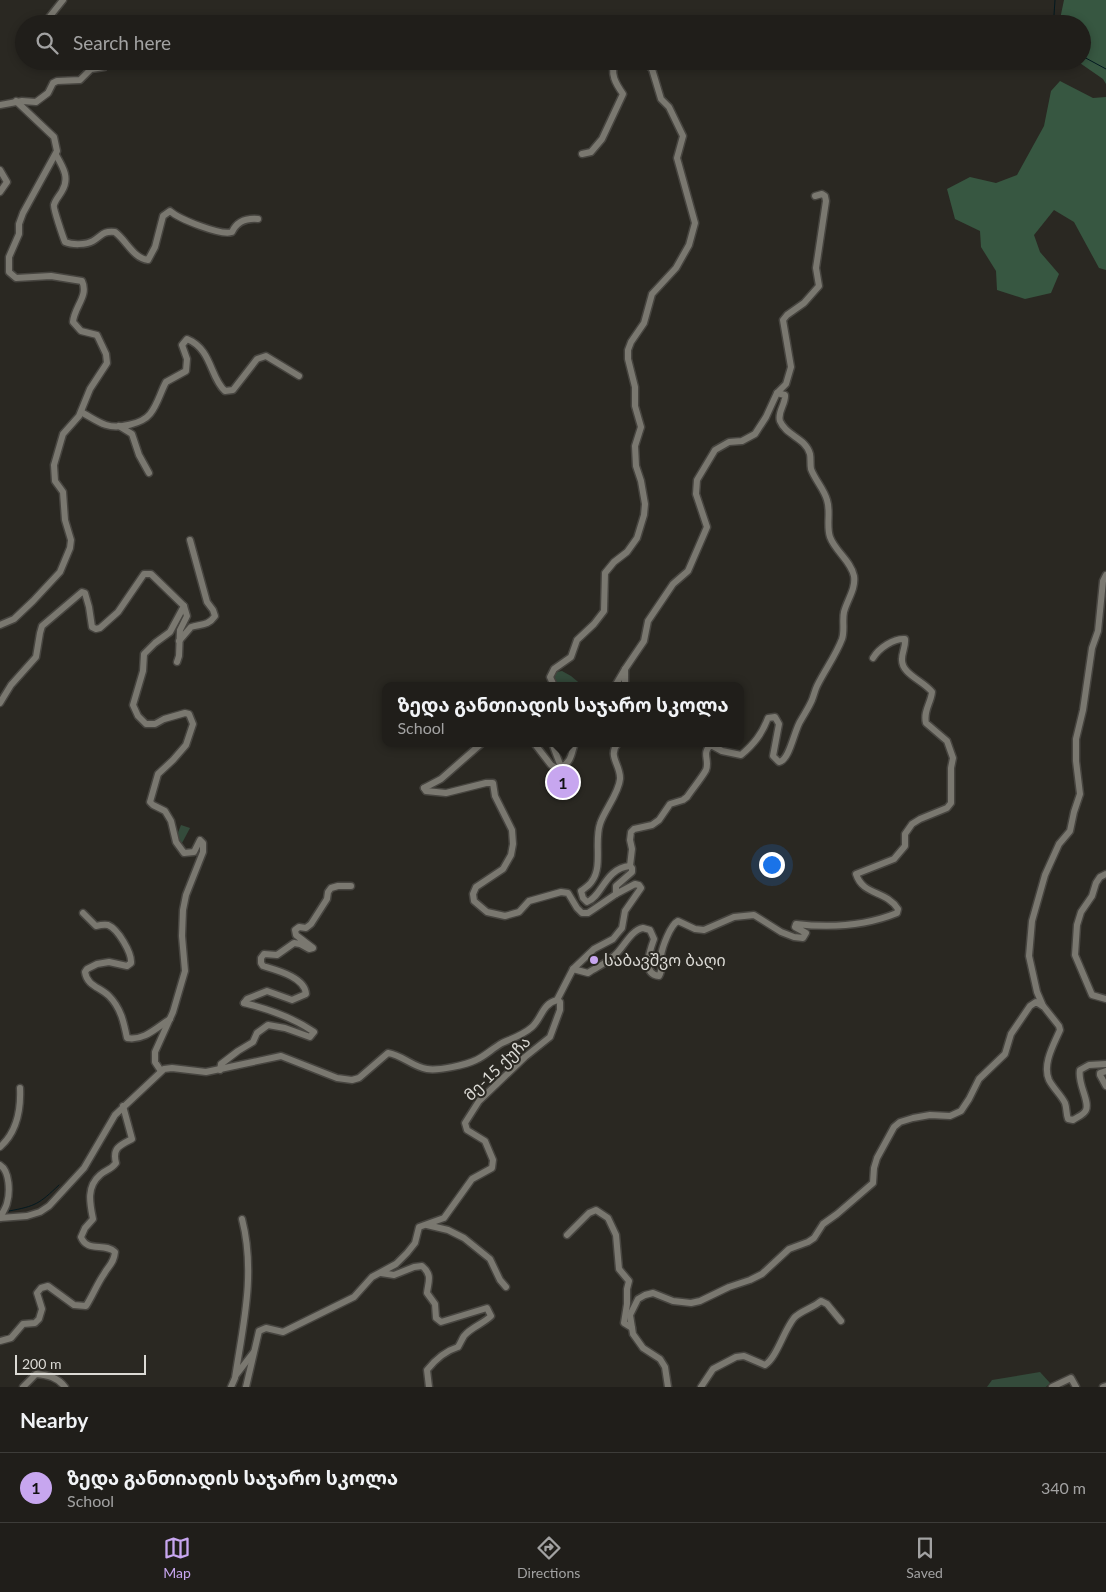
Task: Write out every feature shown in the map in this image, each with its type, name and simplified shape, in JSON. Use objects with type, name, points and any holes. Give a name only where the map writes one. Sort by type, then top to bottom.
[{"type":"street","points":[[51,15],[63,0]]},
{"type":"street","points":[[0,105],[16,101],[36,102],[48,93],[53,83],[57,81],[80,80],[89,70]]},
{"type":"street","points":[[582,154],[591,152],[602,139],[623,94],[613,76],[613,70]]},
{"type":"street","points":[[552,682],[550,677],[553,671],[571,657],[577,640],[594,624],[604,611],[605,573],[609,567],[627,552],[637,538],[641,526],[645,504],[636,466],[634,446],[641,427],[635,406],[635,387],[628,359],[628,350],[644,323],[652,294],[676,268],[689,245],[695,223],[688,191],[677,158],[683,136],[669,108],[661,98],[652,70]]},
{"type":"street","points":[[0,625],[14,619],[60,572],[70,548],[71,540],[65,520],[63,492],[55,481],[54,465],[60,440],[81,412],[90,389],[107,364],[106,354],[96,335],[81,331],[73,322],[73,315],[84,293],[82,281],[51,276],[16,278],[11,275],[8,267],[9,257],[19,234],[19,224],[23,213],[35,189],[56,156],[57,151],[54,137],[16,101]]},
{"type":"street","points":[[56,156],[66,173],[66,180],[65,186],[54,204],[54,210],[65,242],[70,245],[92,242],[100,234],[115,232],[142,260],[148,260],[163,216],[170,211],[178,217],[203,227],[228,234],[232,232],[235,226],[247,218],[258,219]]},
{"type":"street","points":[[0,170],[7,182],[0,192]]},
{"type":"street","points":[[617,682],[644,641],[648,621],[673,584],[688,571],[694,561],[707,527],[696,494],[697,480],[716,450],[728,442],[742,441],[755,434],[766,417],[777,393],[786,384],[790,367],[783,320],[804,303],[819,286],[816,268],[826,201],[825,196],[822,194],[816,196]]},
{"type":"street","points":[[81,412],[106,425],[119,426],[138,422],[149,416],[157,404],[166,382],[186,371],[187,359],[182,344],[187,339],[192,341],[209,360],[218,383],[226,391],[233,390],[257,359],[266,356],[300,376]]},
{"type":"street","points":[[715,747],[731,754],[741,755],[757,740],[768,718],[775,717],[779,724],[773,756],[779,762],[783,761],[798,723],[809,707],[816,688],[842,639],[844,612],[851,595],[854,576],[830,537],[828,529],[829,508],[811,468],[810,454],[806,445],[783,426],[780,419],[786,399],[785,396],[777,393]]},
{"type":"street","points":[[119,426],[132,434],[139,455],[149,473]]},
{"type":"street","points":[[179,641],[191,627],[205,625],[211,622],[214,616],[213,610],[207,602],[190,540]]},
{"type":"street","points":[[0,703],[11,686],[36,657],[42,626],[57,612],[82,592],[85,593],[90,606],[92,626],[96,629],[100,628],[126,602],[144,574],[151,574],[184,606],[186,616],[180,630],[177,662]]},
{"type":"street","points":[[1106,575],[1103,582],[1098,631],[1092,648],[1085,685],[1083,710],[1076,739],[1076,761],[1080,794],[1070,831],[1065,840],[1059,844],[1045,875],[1032,921],[1029,956],[1037,992],[1044,1007],[1060,1030],[1048,1061],[1047,1071],[1049,1079],[1065,1104],[1068,1119],[1073,1120],[1086,1112],[1087,1107],[1080,1083],[1080,1070],[1089,1065],[1106,1064]]},
{"type":"street","points":[[161,1071],[155,1062],[155,1052],[171,1018],[185,971],[182,936],[183,910],[186,895],[203,852],[203,844],[200,840],[194,852],[184,854],[176,842],[171,821],[165,811],[150,802],[158,774],[186,745],[193,724],[188,714],[185,713],[164,719],[155,724],[146,724],[138,716],[133,705],[143,671],[144,654],[155,642],[170,632],[184,606]]},
{"type":"street","points":[[573,969],[588,972],[604,964],[614,956],[634,932],[643,928],[650,930],[654,939],[648,957],[649,970],[652,974],[659,976],[661,973],[661,954],[670,928],[678,921],[695,929],[704,930],[734,917],[754,915],[781,932],[803,938],[806,933],[796,927],[796,924],[826,926],[857,924],[885,918],[897,913],[898,909],[896,906],[885,896],[866,889],[859,883],[856,874],[894,859],[905,846],[904,834],[912,824],[947,808],[951,803],[951,768],[953,758],[947,741],[926,723],[926,711],[932,697],[932,692],[902,665],[905,639],[898,640],[878,651],[873,658]]},
{"type":"street","points":[[625,669],[625,682]]},
{"type":"street","points":[[0,1218],[27,1216],[40,1212],[49,1206],[84,1168],[111,1120],[166,1068],[198,1072],[220,1070],[281,1056],[337,1078],[352,1080],[359,1078],[388,1053],[428,1069],[464,1064],[476,1060],[504,1042],[524,1034],[536,1023],[544,1008],[557,1000],[573,969],[594,949],[613,939],[622,928],[625,911],[641,888],[635,884],[588,912],[582,913],[568,893],[561,892],[529,901],[519,912],[505,916],[487,912],[479,906],[474,901],[473,894],[476,887],[503,869],[511,855],[513,844],[512,830],[495,796],[493,783],[446,793],[426,791],[424,788],[441,779],[477,747]]},
{"type":"street","points":[[537,747],[551,765],[556,768],[567,764],[574,747]]},
{"type":"street","points":[[554,747],[561,767]]},
{"type":"street","points":[[616,747],[613,751],[614,759],[620,782],[600,824],[596,838],[597,872],[592,881],[581,891],[583,898],[587,902],[592,900],[612,873],[630,866]]},
{"type":"street","points":[[616,894],[616,886],[632,872],[630,866],[631,832],[634,829],[652,825],[659,820],[670,804],[687,797],[706,770],[705,754],[708,747]]},
{"type":"street","points":[[1106,874],[1100,877],[1092,896],[1078,918],[1075,955],[1092,995],[1106,999]]},
{"type":"street","points":[[220,1070],[221,1064],[253,1042],[257,1033],[268,1025],[284,1028],[310,1037],[314,1032],[272,1011],[244,1003],[248,999],[267,991],[292,1000],[306,994],[306,989],[300,982],[286,973],[263,966],[261,958],[264,954],[276,955],[294,943],[309,949],[313,948],[296,935],[295,930],[299,927],[306,928],[311,924],[327,899],[331,888],[351,886]]},
{"type":"street","points":[[83,913],[96,926],[107,925],[114,929],[132,958],[131,963],[127,966],[109,962],[97,964],[86,969],[85,972],[88,981],[110,997],[123,1016],[127,1038],[136,1040],[145,1036],[171,1018]]},
{"type":"street","name":"მე-15 ქუჩა","points":[[424,1224],[440,1221],[444,1218],[472,1179],[492,1168],[493,1160],[487,1145],[483,1139],[467,1130],[465,1123],[485,1094],[525,1057],[548,1039],[553,1032],[560,1010],[560,1002],[557,1000]]},
{"type":"street","points":[[668,1387],[665,1367],[660,1359],[643,1348],[632,1328],[630,1315],[638,1298],[645,1294],[653,1294],[683,1303],[700,1301],[762,1274],[789,1249],[814,1238],[823,1224],[873,1183],[877,1158],[894,1127],[900,1122],[913,1118],[930,1115],[950,1116],[961,1110],[979,1079],[1005,1054],[1011,1034],[1030,1006],[1037,1002],[1044,1007]]},
{"type":"street","points":[[1106,1071],[1100,1073],[1106,1086]]},
{"type":"street","points":[[0,1147],[13,1134],[21,1101],[20,1088]]},
{"type":"street","points":[[0,1341],[11,1338],[23,1324],[35,1323],[39,1319],[42,1309],[37,1294],[41,1288],[48,1286],[74,1305],[86,1306],[105,1272],[112,1264],[115,1252],[112,1249],[87,1246],[81,1238],[84,1228],[93,1219],[89,1198],[93,1184],[100,1174],[113,1167],[116,1163],[115,1150],[132,1138],[124,1106]]},
{"type":"street","points":[[0,1164],[4,1167],[7,1175],[8,1202],[0,1218]]},
{"type":"street","points":[[567,1235],[589,1213],[596,1210],[608,1218],[616,1235],[620,1269],[630,1281],[627,1289],[624,1322],[632,1328]]},
{"type":"street","points":[[235,1378],[247,1309],[249,1279],[247,1237],[242,1219]]},
{"type":"street","points":[[246,1387],[257,1334],[261,1330],[266,1328],[283,1332],[347,1302],[358,1294],[372,1277],[396,1264],[415,1243],[418,1228],[424,1224],[448,1230],[464,1238],[490,1259],[500,1280],[506,1287]]},
{"type":"street","points":[[379,1273],[394,1274],[414,1266],[422,1266],[427,1270],[430,1277],[427,1294],[435,1304],[436,1318],[441,1322],[486,1308],[491,1316],[464,1335],[458,1347],[450,1350],[432,1363],[427,1370],[429,1387]]},
{"type":"street","points":[[701,1387],[713,1368],[736,1358],[744,1356],[765,1365],[767,1364],[772,1360],[784,1332],[796,1316],[814,1307],[820,1301],[827,1304],[840,1321]]},
{"type":"street","points":[[231,1387],[235,1378],[255,1350]]},
{"type":"street","points":[[23,1387],[36,1374],[47,1375],[59,1380],[65,1387]]},
{"type":"street","points":[[1052,1387],[1071,1378],[1076,1387]]},
{"type":"green space","points":[[1064,0],[1106,0],[1106,84],[1103,79],[1090,70],[1091,15],[1061,15]]},
{"type":"green space","points":[[1060,81],[1093,98],[1106,97],[1106,270],[1099,268],[1074,222],[1054,210],[1034,235],[1040,252],[1059,274],[1051,293],[1025,299],[997,290],[996,271],[981,247],[980,231],[955,219],[947,189],[970,177],[996,183],[1017,175],[1044,126],[1051,91]]},
{"type":"green space","points":[[562,671],[578,682],[556,682],[556,672]]},
{"type":"green space","points":[[181,825],[190,828],[181,845],[177,835]]},
{"type":"green space","points":[[1040,1372],[1050,1383],[1046,1387],[987,1387],[992,1380]]},
{"type":"waterway","points":[[1054,15],[1055,0]]},
{"type":"waterway","points":[[1091,61],[1106,69]]},
{"type":"waterway","points":[[9,1211],[25,1208],[37,1203],[59,1185]]},
{"type":"place","name":"ზედა განთიადის საჯარო სკოლა","points":[[563,782]]},
{"type":"place","name":"საბავშვო ბაღი","points":[[594,960]]}]
